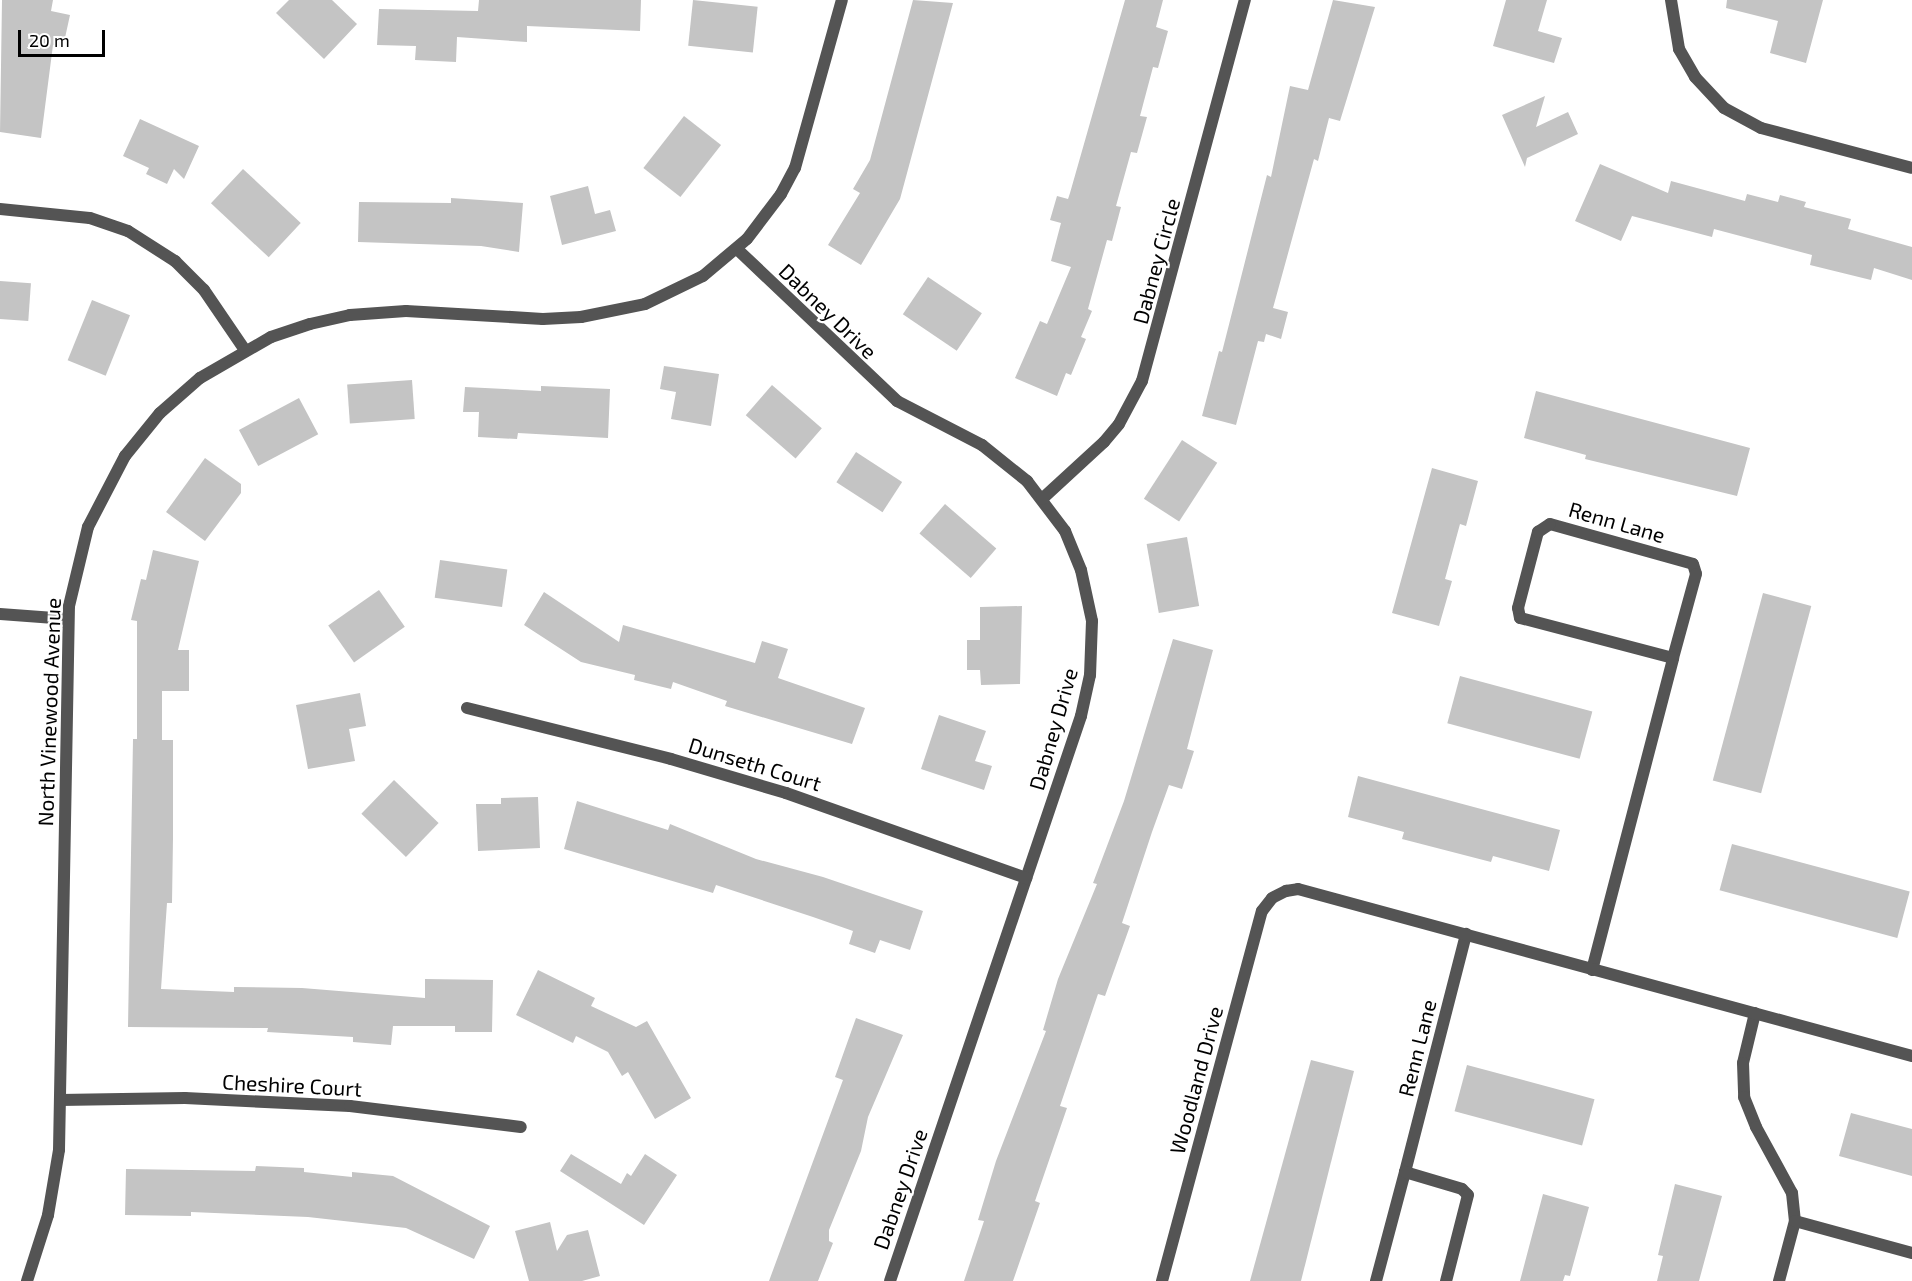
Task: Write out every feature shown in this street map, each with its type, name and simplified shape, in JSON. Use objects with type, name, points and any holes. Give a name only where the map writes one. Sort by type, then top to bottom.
[{"type":"street","name":"North Vinewood Avenue","points":[[27,1281],[54,1189],[60,1100],[68,619],[73,579],[88,527],[125,456],[160,414],[190,386],[245,350],[310,324],[378,312],[543,319],[601,314],[665,297],[703,276],[737,249],[765,217],[797,162],[842,0]]},
{"type":"street","name":"Dabney Circle","points":[[1042,499],[1104,442],[1142,381],[1245,0]]},
{"type":"street","points":[[1671,0],[1674,29],[1686,63],[1715,101],[1761,128],[1912,168]]},
{"type":"street","points":[[0,209],[90,218],[128,231],[175,261],[204,290],[245,350]]},
{"type":"street","name":"Dabney Drive","points":[[737,249],[897,401],[982,445],[1011,466],[1042,499],[1065,531],[1081,570],[1092,621],[1093,649],[1085,701],[890,1281]]},
{"type":"street","name":"Renn Lane","points":[[1592,970],[1696,574],[1693,564],[1550,524],[1540,528],[1518,608],[1520,618],[1673,658]]},
{"type":"street","points":[[0,614],[68,619]]},
{"type":"street","name":"Dunseth Court","points":[[467,708],[671,759],[786,793],[1026,878]]},
{"type":"street","name":"Woodland Drive","points":[[1162,1281],[1262,911],[1278,895],[1298,890],[1466,934]]},
{"type":"street","points":[[1466,934],[1912,1056]]},
{"type":"street","name":"Renn Lane","points":[[1376,1281],[1466,934]]},
{"type":"street","points":[[1755,1013],[1743,1063],[1744,1097],[1756,1127],[1792,1193],[1795,1221],[1779,1281]]},
{"type":"street","name":"Cheshire Court","points":[[60,1100],[185,1098],[350,1106],[521,1127]]},
{"type":"street","points":[[1405,1172],[1462,1189],[1468,1195],[1446,1281]]},
{"type":"street","points":[[1795,1221],[1912,1253]]},
{"type":"building","points":[[2,0],[53,0],[51,11],[70,15],[63,47],[53,45],[41,138],[0,132]]},
{"type":"building","points":[[289,0],[332,0],[357,24],[324,59],[276,13]]},
{"type":"building","points":[[479,0],[641,0],[640,31],[527,26],[527,42],[457,37],[456,62],[415,60],[416,46],[377,45],[379,9],[478,11]]},
{"type":"building","points":[[693,0],[758,7],[753,53],[688,46]]},
{"type":"building","points":[[913,0],[953,3],[900,199],[861,265],[828,245],[860,193],[853,189],[870,160]]},
{"type":"building","points":[[1125,0],[1163,0],[1156,27],[1168,31],[1158,68],[1153,67],[1140,116],[1147,117],[1137,153],[1131,152],[1116,206],[1121,207],[1112,241],[1107,240],[1088,309],[1092,311],[1081,337],[1086,339],[1071,375],[1066,373],[1057,396],[1015,378],[1040,321],[1047,324],[1071,267],[1051,261],[1061,223],[1050,220],[1057,196],[1068,199]]},
{"type":"building","points":[[1333,0],[1375,7],[1340,121],[1329,118],[1318,161],[1314,159],[1273,308],[1288,312],[1281,339],[1266,334],[1264,342],[1258,341],[1236,425],[1202,416],[1219,351],[1222,352],[1267,175],[1271,177],[1290,86],[1308,90]]},
{"type":"building","points":[[1506,0],[1547,0],[1538,31],[1562,38],[1554,63],[1493,46]]},
{"type":"building","points":[[1727,0],[1823,0],[1806,63],[1770,53],[1778,21],[1726,8]]},
{"type":"building","points":[[1545,96],[1536,127],[1568,112],[1578,134],[1527,158],[1525,167],[1502,115]]},
{"type":"building","points":[[684,116],[721,145],[680,197],[643,168]]},
{"type":"building","points":[[140,119],[199,146],[184,179],[174,169],[167,184],[146,174],[149,168],[123,156]]},
{"type":"building","points":[[1600,164],[1668,193],[1671,181],[1745,201],[1747,194],[1778,202],[1780,195],[1806,202],[1804,207],[1851,219],[1848,229],[1912,247],[1912,280],[1874,268],[1871,280],[1810,265],[1812,255],[1714,229],[1712,237],[1632,216],[1621,241],[1575,221]]},
{"type":"building","points":[[243,169],[301,223],[269,257],[211,203]]},
{"type":"building","points":[[588,186],[595,214],[610,210],[616,231],[562,245],[550,196]]},
{"type":"building","points":[[451,198],[523,203],[519,252],[481,246],[358,242],[359,202],[451,203]]},
{"type":"building","points":[[928,277],[982,313],[957,351],[903,314]]},
{"type":"building","points":[[0,281],[31,283],[28,321],[0,319]]},
{"type":"building","points":[[92,300],[130,315],[106,376],[68,360]]},
{"type":"building","points":[[664,366],[719,374],[711,426],[671,419],[676,392],[660,389]]},
{"type":"building","points":[[412,380],[415,419],[350,423],[347,385]]},
{"type":"building","points":[[772,385],[822,428],[796,458],[746,415]]},
{"type":"building","points":[[541,386],[610,389],[608,438],[518,433],[517,439],[478,437],[479,412],[463,412],[465,387],[541,391]]},
{"type":"building","points":[[1536,391],[1750,448],[1737,496],[1585,459],[1586,455],[1524,438]]},
{"type":"building","points":[[299,398],[318,434],[258,466],[239,430]]},
{"type":"building","points":[[1182,440],[1217,463],[1179,522],[1144,499]]},
{"type":"building","points":[[856,452],[902,482],[883,512],[836,482]]},
{"type":"building","points":[[205,458],[241,484],[241,493],[205,541],[166,512]]},
{"type":"building","points":[[1432,468],[1478,481],[1466,526],[1460,524],[1445,579],[1452,581],[1439,626],[1392,613]]},
{"type":"building","points":[[945,504],[996,549],[971,578],[919,533]]},
{"type":"building","points":[[1187,537],[1199,606],[1159,613],[1147,544]]},
{"type":"building","points":[[153,550],[199,561],[178,650],[189,650],[189,691],[162,691],[162,740],[173,740],[173,838],[172,903],[167,903],[161,989],[234,992],[234,987],[302,988],[425,998],[425,979],[493,980],[492,1032],[455,1032],[455,1026],[393,1026],[391,1045],[353,1042],[353,1037],[267,1032],[268,1028],[128,1027],[133,739],[137,739],[137,621],[131,620],[141,579],[146,580]]},
{"type":"building","points":[[440,560],[507,569],[502,607],[435,598]]},
{"type":"building","points":[[379,590],[405,627],[354,662],[328,626]]},
{"type":"building","points":[[544,592],[619,642],[623,625],[755,663],[762,641],[788,649],[778,678],[865,708],[852,744],[725,706],[727,701],[673,682],[671,689],[634,680],[635,675],[581,662],[524,625]]},
{"type":"building","points":[[1763,593],[1811,606],[1761,793],[1713,780]]},
{"type":"building","points":[[1022,606],[1020,684],[981,685],[980,670],[967,670],[967,640],[980,640],[980,607]]},
{"type":"building","points":[[1173,639],[1213,650],[1187,749],[1194,751],[1182,789],[1169,785],[1152,832],[1122,923],[1130,926],[1105,996],[1098,994],[1060,1106],[1067,1108],[1035,1201],[1040,1203],[1013,1281],[964,1281],[984,1221],[978,1220],[996,1161],[1046,1031],[1043,1030],[1058,979],[1097,884],[1093,883],[1124,801]]},
{"type":"building","points":[[1460,676],[1592,711],[1580,759],[1447,723]]},
{"type":"building","points":[[360,693],[366,726],[349,729],[355,761],[308,769],[296,705]]},
{"type":"building","points":[[939,715],[986,731],[975,761],[992,766],[984,790],[921,769]]},
{"type":"building","points":[[1358,776],[1560,830],[1549,871],[1493,856],[1491,862],[1402,839],[1404,832],[1348,817]]},
{"type":"building","points":[[394,780],[439,823],[406,857],[361,814]]},
{"type":"building","points":[[538,797],[540,848],[478,851],[476,804],[501,804],[501,798]]},
{"type":"building","points":[[577,801],[668,830],[670,824],[756,859],[823,877],[923,911],[910,950],[880,940],[875,953],[849,944],[853,931],[813,917],[716,885],[713,893],[564,849]]},
{"type":"building","points":[[1732,844],[1910,892],[1897,938],[1720,890]]},
{"type":"building","points":[[538,970],[595,998],[591,1006],[636,1027],[647,1021],[691,1098],[655,1119],[628,1072],[622,1076],[608,1052],[576,1036],[573,1043],[516,1015]]},
{"type":"building","points":[[856,1018],[903,1035],[868,1117],[861,1151],[829,1230],[829,1241],[833,1243],[818,1281],[769,1281],[843,1080],[835,1077]]},
{"type":"building","points":[[1311,1060],[1354,1071],[1301,1281],[1250,1281]]},
{"type":"building","points":[[1467,1065],[1595,1099],[1582,1146],[1455,1111]]},
{"type":"building","points":[[1851,1113],[1912,1129],[1912,1176],[1839,1156]]},
{"type":"building","points":[[571,1154],[621,1184],[627,1173],[631,1176],[645,1154],[677,1175],[644,1225],[560,1171]]},
{"type":"building","points":[[256,1166],[304,1168],[304,1172],[352,1177],[352,1172],[393,1176],[490,1226],[474,1259],[406,1228],[308,1217],[191,1212],[191,1216],[125,1215],[126,1169],[255,1171]]},
{"type":"building","points":[[1675,1184],[1722,1196],[1699,1281],[1657,1281],[1663,1256],[1658,1255]]},
{"type":"building","points":[[1543,1194],[1589,1207],[1570,1276],[1565,1275],[1563,1281],[1520,1281]]},
{"type":"building","points":[[550,1222],[557,1251],[567,1235],[588,1230],[600,1276],[582,1281],[529,1281],[515,1231]]}]
